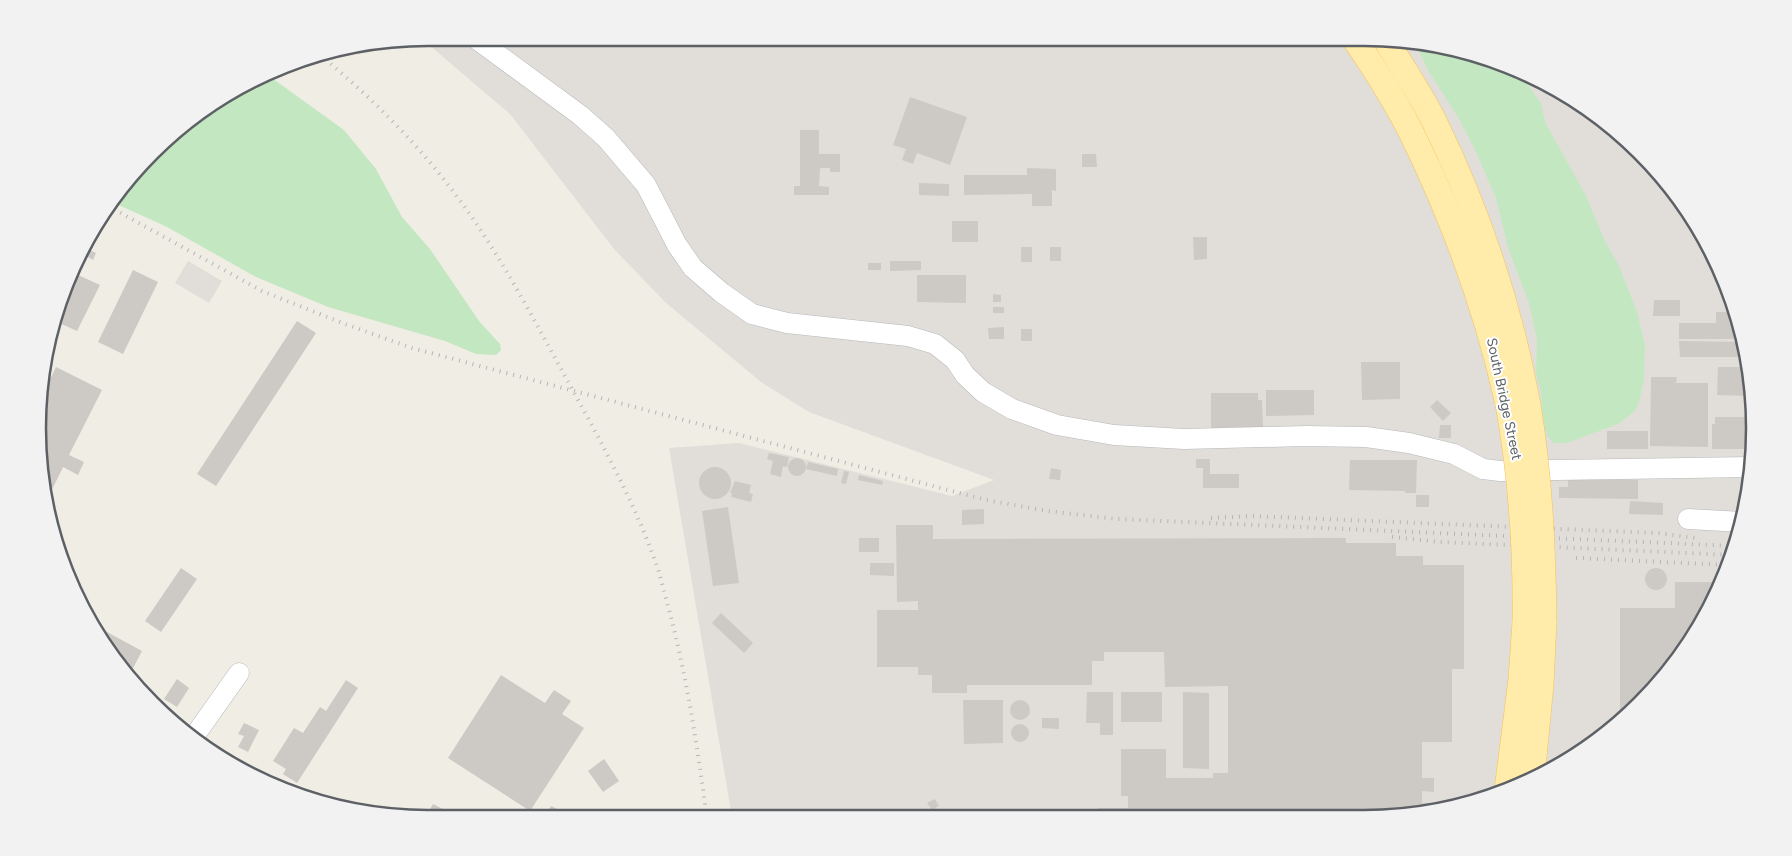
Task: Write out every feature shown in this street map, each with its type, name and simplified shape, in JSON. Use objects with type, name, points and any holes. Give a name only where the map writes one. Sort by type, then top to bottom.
[{"type":"main road","name":"South Bridge Street","points":[[1359,46],[1382,81],[1412,134],[1465,254],[1499,365],[1518,404]]},
{"type":"main road","name":"South Bridge Street","points":[[1390,47],[1433,120],[1479,226],[1489,251],[1521,366],[1515,442],[1522,502],[1526,566],[1535,622],[1541,684],[1533,770]]},
{"type":"main road","name":"South Bridge Street","points":[[1508,782],[1520,688],[1535,622]]},
{"type":"lane","points":[[486,46],[580,115],[606,138],[646,185],[677,245],[693,268],[722,293],[752,314],[787,323],[908,336],[935,344],[955,360],[965,375],[983,392],[1012,410],[1057,425],[1114,435],[1184,439],[1306,436],[1366,437],[1409,443],[1454,454],[1483,468],[1500,471],[1743,467]]},
{"type":"lane","points":[[1688,519],[1734,522]]},
{"type":"lane","points":[[197,732],[239,673]]},
{"type":"shaded area","points":[[430,46],[1364,46],[1389,47],[1438,54],[1463,59],[1510,75],[1555,97],[1576,111],[1616,141],[1634,158],[1651,176],[1681,216],[1695,237],[1717,282],[1733,329],[1738,354],[1745,403],[1746,428],[1745,453],[1738,502],[1733,527],[1717,574],[1695,619],[1667,660],[1651,680],[1616,715],[1555,759],[1510,781],[1463,797],[1414,806],[1364,810],[731,810],[669,448],[739,443],[952,496],[994,480],[809,412],[761,382],[666,303],[614,249],[510,114]]},
{"type":"shaded area","points":[[188,261],[222,281],[209,303],[175,283]]},
{"type":"green space","points":[[1419,51],[1463,59],[1510,75],[1526,83],[1541,103],[1545,122],[1586,196],[1605,241],[1619,266],[1637,312],[1645,345],[1644,379],[1639,403],[1634,412],[1618,424],[1567,443],[1554,443],[1547,436],[1543,419],[1541,392],[1536,373],[1537,340],[1529,303],[1508,248],[1496,198],[1458,117],[1429,72]]},
{"type":"green space","points":[[273,79],[344,130],[376,169],[402,217],[430,249],[479,321],[500,344],[501,350],[496,355],[476,354],[445,341],[328,307],[256,277],[167,227],[119,205],[141,176],[176,141],[237,97]]},
{"type":"building","points":[[910,97],[967,117],[950,165],[917,153],[913,164],[902,160],[906,149],[893,145]]},
{"type":"building","points":[[800,130],[819,130],[819,154],[840,154],[840,172],[830,172],[830,168],[820,168],[819,186],[829,187],[829,195],[794,195],[794,186],[800,186]]},
{"type":"building","points":[[1082,154],[1096,154],[1097,167],[1082,167]]},
{"type":"building","points":[[1027,168],[1056,169],[1056,191],[1052,190],[1052,206],[1032,206],[1032,194],[964,195],[964,175],[1027,175]]},
{"type":"building","points":[[919,183],[949,184],[949,196],[919,195]]},
{"type":"building","points":[[952,221],[978,221],[978,242],[952,242]]},
{"type":"building","points":[[1193,237],[1207,237],[1207,259],[1194,260]]},
{"type":"building","points":[[1021,247],[1032,247],[1032,262],[1021,262]]},
{"type":"building","points":[[1050,247],[1061,247],[1061,261],[1050,261]]},
{"type":"building","points":[[90,250],[96,253],[93,260],[87,257]]},
{"type":"building","points":[[890,261],[921,261],[921,270],[890,271]]},
{"type":"building","points":[[868,263],[881,263],[881,270],[868,270]]},
{"type":"building","points":[[133,270],[158,282],[123,354],[98,342]]},
{"type":"building","points":[[78,275],[100,285],[77,331],[61,324]]},
{"type":"building","points":[[917,275],[966,275],[966,303],[917,302]]},
{"type":"building","points":[[993,294],[1001,295],[1001,302],[993,302]]},
{"type":"building","points":[[1654,300],[1680,300],[1680,316],[1653,316]]},
{"type":"building","points":[[993,307],[1004,307],[1004,313],[993,313]]},
{"type":"building","points":[[1716,312],[1727,312],[1735,339],[1679,339],[1679,323],[1716,323]]},
{"type":"building","points":[[297,321],[316,333],[216,486],[197,474]]},
{"type":"building","points":[[1004,327],[1004,339],[989,339],[988,328]]},
{"type":"building","points":[[1021,329],[1032,329],[1032,341],[1021,341]]},
{"type":"building","points":[[1679,341],[1736,342],[1738,357],[1680,357]]},
{"type":"building","points":[[1361,362],[1400,362],[1400,399],[1362,400]]},
{"type":"building","points":[[56,367],[102,390],[69,455],[84,462],[78,475],[63,467],[52,490],[46,428],[50,380]]},
{"type":"building","points":[[1718,367],[1740,367],[1744,396],[1717,395]]},
{"type":"building","points":[[1651,377],[1677,377],[1676,383],[1708,383],[1708,447],[1650,446]]},
{"type":"building","points":[[1266,390],[1314,390],[1314,415],[1266,416]]},
{"type":"building","points":[[1211,393],[1258,393],[1258,400],[1262,400],[1263,427],[1211,428]]},
{"type":"building","points":[[1437,400],[1451,413],[1443,421],[1430,407]]},
{"type":"building","points":[[1715,417],[1746,417],[1745,449],[1712,449],[1712,424],[1715,424]]},
{"type":"building","points":[[1440,425],[1451,425],[1451,438],[1439,438]]},
{"type":"building","points":[[1607,431],[1648,431],[1648,449],[1607,449]]},
{"type":"building","points":[[769,453],[789,457],[787,467],[783,466],[781,477],[770,474],[773,461],[767,459]]},
{"type":"building","points":[[797,458],[803,461],[806,467],[803,473],[797,476],[791,473],[788,467],[791,461]]},
{"type":"building","points":[[1196,459],[1210,459],[1210,474],[1239,474],[1239,488],[1203,488],[1203,468],[1196,468]]},
{"type":"building","points":[[1350,460],[1417,460],[1416,493],[1405,493],[1405,491],[1349,490]]},
{"type":"building","points":[[808,462],[838,469],[837,476],[806,469]]},
{"type":"building","points":[[715,467],[727,471],[731,483],[727,495],[715,499],[703,495],[699,483],[703,471]]},
{"type":"building","points":[[1051,468],[1061,470],[1060,480],[1049,479]]},
{"type":"building","points":[[844,471],[849,472],[846,484],[841,483]]},
{"type":"building","points":[[859,475],[883,481],[882,485],[858,480]]},
{"type":"building","points":[[1568,479],[1638,480],[1638,499],[1559,498],[1559,487],[1568,487]]},
{"type":"building","points":[[735,481],[751,485],[749,493],[753,494],[751,502],[731,497],[732,493],[730,493]]},
{"type":"building","points":[[1416,495],[1429,495],[1429,507],[1416,507]]},
{"type":"building","points":[[1630,501],[1663,503],[1663,515],[1629,514]]},
{"type":"building","points":[[728,507],[739,583],[713,586],[702,511]]},
{"type":"building","points":[[984,509],[984,524],[962,525],[962,510]]},
{"type":"building","points":[[896,525],[933,525],[933,539],[1346,538],[1346,543],[1396,543],[1396,556],[1423,556],[1423,565],[1464,565],[1464,669],[1452,669],[1452,742],[1422,742],[1422,778],[1434,778],[1434,792],[1422,791],[1422,803],[1429,804],[1364,810],[1098,810],[1098,808],[1128,808],[1128,796],[1121,796],[1121,749],[1166,749],[1166,778],[1213,778],[1213,773],[1228,773],[1228,686],[1165,687],[1164,652],[1104,652],[1104,661],[1092,661],[1092,685],[967,685],[967,693],[932,693],[932,675],[918,675],[918,667],[877,667],[877,610],[918,610],[918,601],[897,602]]},
{"type":"building","points":[[859,538],[879,538],[879,552],[859,552]]},
{"type":"building","points":[[870,563],[894,563],[894,576],[870,575]]},
{"type":"building","points":[[181,568],[197,579],[161,632],[145,621]]},
{"type":"building","points":[[1656,568],[1666,575],[1667,579],[1660,589],[1656,590],[1646,583],[1645,579],[1652,569]]},
{"type":"building","points":[[1675,582],[1713,582],[1695,619],[1667,660],[1651,680],[1620,711],[1620,608],[1675,608]]},
{"type":"building","points":[[721,613],[753,643],[744,653],[712,623]]},
{"type":"building","points":[[105,631],[142,651],[132,669]]},
{"type":"building","points":[[501,675],[545,703],[554,690],[571,701],[562,714],[584,728],[531,810],[448,758]]},
{"type":"building","points":[[177,679],[189,688],[177,707],[164,699]]},
{"type":"building","points":[[346,680],[358,688],[297,783],[283,774],[286,769],[273,761],[294,728],[303,733],[320,707],[326,711]]},
{"type":"building","points":[[1087,692],[1113,692],[1113,735],[1100,735],[1100,723],[1086,723]]},
{"type":"building","points":[[1121,692],[1162,692],[1162,722],[1121,722]]},
{"type":"building","points":[[1183,692],[1209,693],[1209,769],[1183,768]]},
{"type":"building","points":[[963,700],[1003,700],[1003,743],[964,744]]},
{"type":"building","points":[[1020,700],[1027,703],[1030,710],[1027,717],[1020,720],[1013,717],[1010,710],[1013,703]]},
{"type":"building","points":[[1042,718],[1059,718],[1059,729],[1042,728]]},
{"type":"building","points":[[244,723],[259,730],[248,752],[238,747],[244,736],[238,734]]},
{"type":"building","points":[[1016,724],[1024,724],[1029,729],[1027,740],[1016,742],[1011,737],[1011,729]]},
{"type":"building","points":[[604,759],[619,781],[603,792],[588,771]]},
{"type":"building","points":[[935,799],[939,806],[932,810],[927,803]]},
{"type":"building","points":[[433,804],[445,810],[430,810]]},
{"type":"building","points":[[551,806],[559,810],[549,810]]},
{"type":"railway","points":[[326,60],[353,83],[399,128],[459,199],[493,249],[523,300],[617,473],[650,547],[659,572],[675,632],[686,685],[706,810]]},
{"type":"railway","points":[[115,210],[262,291],[412,348],[986,500],[1047,511],[1117,519],[1727,546]]},
{"type":"railway","points":[[1211,518],[1252,516],[1657,533],[1696,538]]},
{"type":"railway","points":[[1392,537],[1440,542],[1724,555]]},
{"type":"railway","points":[[1576,558],[1720,565]]}]
